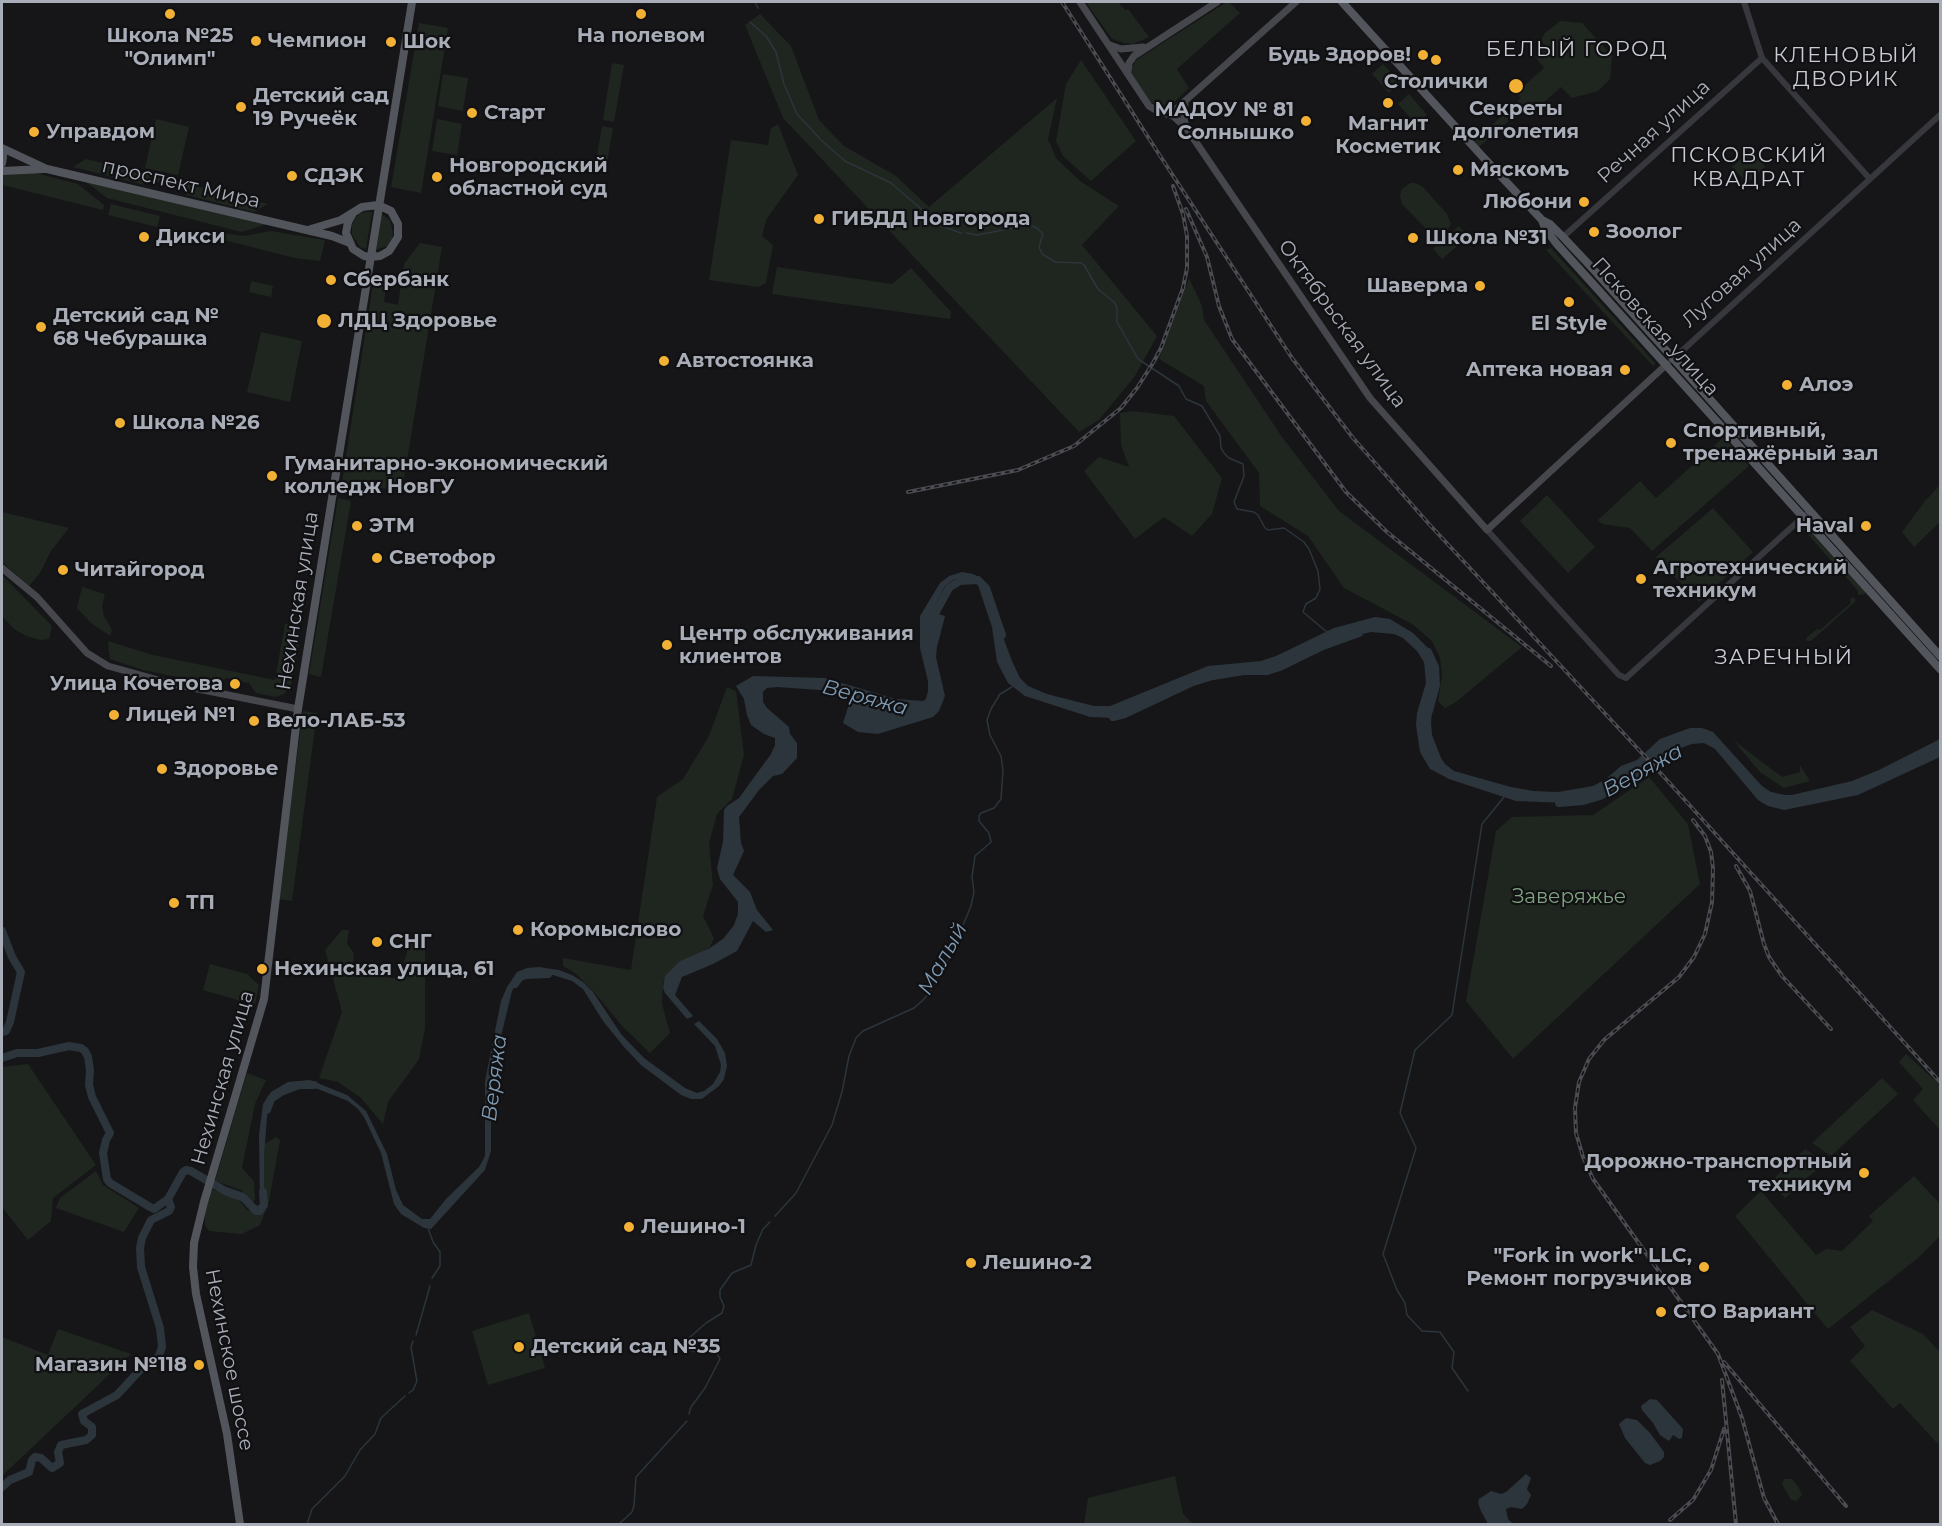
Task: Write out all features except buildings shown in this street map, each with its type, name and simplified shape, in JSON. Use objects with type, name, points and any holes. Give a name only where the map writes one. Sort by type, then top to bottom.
[{"type":"main road","name":"Нехинская улица","points":[[204,1202],[263,1004],[298,709],[412,2]]},
{"type":"main road","name":"Октябрьская улица","points":[[1080,2],[1149,106],[1173,116],[1187,129],[1371,398],[1487,530]]},
{"type":"main road","points":[[1128,73],[1131,60],[1146,47],[1217,2]]},
{"type":"main road","points":[[1166,113],[1176,109],[1296,2]]},
{"type":"main road","name":"Псковская улица","points":[[1342,2],[1542,220],[1566,234],[1590,272]]},
{"type":"main road","points":[[1109,44],[1127,49],[1146,47]]},
{"type":"main road","points":[[1185,100],[1184,118],[1187,129]]},
{"type":"main road","name":"проспект Мира","points":[[2,150],[47,169],[332,236],[350,243],[358,253],[370,257]]},
{"type":"main road","points":[[2,150],[2,164]]},
{"type":"main road","name":"проспект Мира","points":[[2,171],[47,169]]},
{"type":"main road","name":"проспект Мира","points":[[308,230],[331,225],[367,205],[378,205]]},
{"type":"main road","points":[[370,257],[380,256],[389,251],[398,237],[396,219],[391,211],[378,205]]},
{"type":"main road","points":[[350,243],[346,228],[353,213]]},
{"type":"main road","name":"Псковская улица","points":[[1542,220],[1556,243],[1590,272],[1807,514],[1941,669]]},
{"type":"main road","name":"Луговая улица","points":[[1487,530],[1670,361]]},
{"type":"main road","name":"Псковская улица","points":[[1807,514],[1941,656]]},
{"type":"main road","points":[[2,568],[37,597],[87,653],[108,666],[173,684],[298,709]]},
{"type":"main road","name":"Нехинское шоссе","points":[[204,1202],[195,1244],[194,1280],[227,1434],[240,1524]]},
{"type":"street","points":[[1744,2],[1762,58],[1870,180]]},
{"type":"street","name":"Речная улица","points":[[1566,234],[1762,58]]},
{"type":"street","name":"Луговая улица","points":[[1670,361],[1941,116]]},
{"type":"street","name":"Октябрьская улица","points":[[1487,530],[1619,675],[1626,678],[1807,514]]},
{"type":"green space","points":[[1089,2],[1118,2],[1125,10],[1128,9],[1149,37],[1133,44],[1112,39],[1087,4]]},
{"type":"green space","points":[[1227,2],[1240,13],[1177,69],[1189,88],[1170,106],[1161,107],[1150,102],[1132,75],[1132,67],[1136,60]]},
{"type":"green space","points":[[760,14],[791,46],[819,120],[844,146],[896,176],[929,207],[1057,98],[1048,139],[1056,158],[1080,181],[1119,206],[1082,245],[1157,336],[1135,376],[1099,420],[1079,432],[783,118],[745,25]]},
{"type":"green space","points":[[1560,21],[1582,23],[1612,56],[1610,79],[1598,91],[1572,98],[1561,87],[1533,112],[1527,105],[1479,147],[1474,142],[1521,98],[1516,93],[1544,68],[1535,57],[1546,47],[1541,41],[1544,34]]},
{"type":"green space","points":[[419,23],[448,28],[421,193],[391,187]]},
{"type":"green space","points":[[1081,60],[1136,141],[1091,181],[1063,156],[1056,141],[1066,84]]},
{"type":"green space","points":[[612,63],[624,65],[614,122],[603,120]]},
{"type":"green space","points":[[1383,64],[1401,83],[1389,93],[1372,74]]},
{"type":"green space","points":[[443,74],[468,78],[463,111],[438,106]]},
{"type":"green space","points":[[1409,94],[1427,115],[1416,124],[1398,104]]},
{"type":"green space","points":[[156,119],[189,127],[178,175],[145,168]]},
{"type":"green space","points":[[437,119],[462,124],[457,155],[432,151]]},
{"type":"green space","points":[[778,124],[798,175],[766,220],[762,236],[773,245],[766,283],[758,287],[709,280],[731,140],[768,145],[771,128]]},
{"type":"green space","points":[[602,126],[613,128],[606,169],[595,167]]},
{"type":"green space","points":[[1751,150],[1765,167],[1747,183],[1732,167]]},
{"type":"green space","points":[[86,159],[268,204],[254,212],[186,195],[187,189],[146,179],[144,185],[73,167]]},
{"type":"green space","points":[[28,171],[78,184],[104,205],[103,210],[2,185],[2,173]]},
{"type":"green space","points":[[86,182],[267,224],[242,232],[107,198]]},
{"type":"green space","points":[[1410,183],[1423,187],[1447,214],[1451,224],[1446,233],[1439,236],[1432,235],[1402,204],[1401,190]]},
{"type":"green space","points":[[111,204],[160,216],[157,227],[108,215]]},
{"type":"green space","points":[[372,212],[366,249],[360,247],[352,235],[354,220],[359,214]]},
{"type":"green space","points":[[381,214],[390,220],[393,233],[387,246],[376,250]]},
{"type":"green space","points":[[1459,226],[1468,237],[1442,259],[1433,249]]},
{"type":"green space","points":[[271,231],[325,240],[320,261],[295,258],[220,239],[224,233],[243,236]]},
{"type":"green space","points":[[420,243],[442,247],[402,491],[342,482],[374,278],[387,280],[384,302],[398,305],[404,264]]},
{"type":"green space","points":[[1551,248],[1656,364],[1653,366],[1546,250]]},
{"type":"green space","points":[[777,267],[892,284],[911,268],[951,312],[950,319],[772,294]]},
{"type":"green space","points":[[1189,278],[1202,306],[1204,320],[1282,437],[1339,511],[1522,647],[1456,702],[1445,708],[1438,701],[1442,675],[1440,658],[1432,641],[1412,624],[1344,588],[1308,536],[1260,506],[1259,473],[1206,401],[1204,386],[1159,359]]},
{"type":"green space","points":[[251,281],[273,286],[271,297],[249,292]]},
{"type":"green space","points":[[261,332],[302,341],[290,402],[247,392]]},
{"type":"green space","points":[[1133,411],[1174,416],[1222,478],[1212,514],[1192,536],[1164,517],[1135,539],[1084,471],[1099,457],[1129,467],[1121,445],[1120,413]]},
{"type":"green space","points":[[1724,437],[1749,466],[1652,551],[1630,528],[1602,524],[1598,520],[1640,481],[1656,498]]},
{"type":"green space","points":[[1940,485],[1940,522],[1914,547],[1902,532]]},
{"type":"green space","points":[[1547,495],[1595,547],[1568,573],[1520,521]]},
{"type":"green space","points":[[338,498],[351,501],[321,677],[309,674]]},
{"type":"green space","points":[[1713,508],[1753,552],[1699,602],[1656,557]]},
{"type":"green space","points":[[2,512],[69,528],[29,586],[2,562]]},
{"type":"green space","points":[[1801,522],[1865,591],[1865,594],[1858,595],[1858,591],[1804,530],[1800,530],[1798,526]]},
{"type":"green space","points":[[2,575],[52,626],[49,639],[40,640],[26,636],[14,629],[2,616]]},
{"type":"green space","points":[[82,587],[105,594],[102,606],[104,616],[112,630],[110,636],[91,623],[77,608]]},
{"type":"green space","points":[[1851,598],[1855,598],[1855,602],[1811,641],[1807,641],[1806,638],[1817,629],[1820,630],[1851,603]]},
{"type":"green space","points":[[285,624],[293,624],[300,640],[291,685],[284,694],[275,697],[256,693],[249,683],[226,678],[215,685],[143,670],[110,659],[108,641],[153,655],[275,680]]},
{"type":"green space","points":[[727,687],[736,691],[744,755],[732,799],[717,814],[709,843],[713,885],[703,916],[714,938],[710,947],[674,967],[663,983],[662,1004],[670,1033],[650,1053],[623,1027],[576,974],[563,966],[563,958],[631,970],[657,797],[683,779],[709,736]]},
{"type":"green space","points":[[303,711],[317,713],[292,901],[278,899]]},
{"type":"green space","points":[[1733,740],[1782,777],[1800,772],[1800,765],[1810,781],[1784,788],[1760,772]]},
{"type":"green space","name":"Заверяжье","points":[[1649,777],[1688,824],[1700,884],[1513,1059],[1466,1001],[1496,831],[1512,817],[1593,815]]},
{"type":"green space","points":[[342,930],[349,930],[347,944],[354,953],[352,971],[399,979],[411,939],[425,942],[425,1029],[419,1059],[388,1102],[383,1124],[361,1098],[338,1082],[319,1078],[342,1012],[325,950]]},
{"type":"green space","points":[[210,964],[247,974],[259,985],[255,1005],[203,990]]},
{"type":"green space","points":[[1906,1054],[1940,1085],[1940,1130],[1913,1100],[1923,1089],[1899,1062]]},
{"type":"green space","points":[[28,1064],[96,1165],[53,1198],[51,1221],[28,1240],[2,1207],[2,1067]]},
{"type":"green space","points":[[247,1073],[266,1080],[255,1104],[242,1168],[254,1181],[255,1200],[252,1202],[241,1190],[215,1181]]},
{"type":"green space","points":[[1882,1078],[1898,1094],[1831,1156],[1812,1143]]},
{"type":"green space","points":[[276,1137],[280,1140],[269,1201],[260,1225],[242,1234],[209,1231],[205,1225],[205,1208],[211,1189],[237,1197],[247,1210],[256,1212],[263,1202],[264,1144]]},
{"type":"green space","points":[[1805,1149],[1825,1162],[1785,1198],[1771,1181]]},
{"type":"green space","points":[[96,1171],[103,1185],[139,1208],[124,1232],[56,1208],[60,1198]]},
{"type":"green space","points":[[1914,1176],[1940,1204],[1940,1236],[1918,1258],[1828,1329],[1735,1216],[1761,1191],[1816,1255],[1827,1249],[1842,1251],[1873,1221],[1869,1216]]},
{"type":"green space","points":[[1872,1310],[1923,1334],[1940,1352],[1940,1440],[1937,1443],[1900,1403],[1893,1409],[1850,1361],[1865,1346],[1850,1327]]},
{"type":"green space","points":[[529,1313],[545,1368],[488,1385],[472,1331]]},
{"type":"green space","points":[[58,1329],[131,1354],[2,1476],[2,1337],[48,1355]]},
{"type":"green space","points":[[1175,1476],[1183,1514],[1193,1524],[1084,1524],[1088,1498]]},
{"type":"green space","points":[[1784,1479],[1792,1479],[1799,1488],[1802,1495],[1797,1501],[1791,1500],[1782,1484]]},
{"type":"water","points":[[962,572],[981,578],[1020,678],[1028,686],[1047,694],[1094,706],[1110,706],[1208,666],[1261,661],[1334,628],[1375,617],[1390,619],[1413,633],[1429,649],[1435,672],[1432,735],[1445,764],[1454,771],[1511,787],[1558,792],[1593,786],[1606,779],[1621,766],[1637,760],[1660,739],[1690,728],[1702,728],[1713,732],[1762,786],[1771,792],[1785,795],[1852,781],[1940,739],[1940,757],[1858,795],[1784,810],[1768,806],[1758,800],[1715,749],[1704,743],[1692,744],[1667,753],[1603,793],[1582,801],[1567,803],[1516,801],[1449,779],[1430,769],[1420,752],[1416,725],[1417,713],[1426,683],[1424,662],[1417,651],[1403,638],[1394,634],[1371,632],[1349,637],[1261,673],[1251,674],[1239,671],[1204,676],[1124,715],[1113,718],[1090,717],[1025,696],[1008,683],[997,662],[992,627],[977,582],[968,578],[955,579],[945,586],[932,612],[945,616],[936,657],[945,696],[939,711],[933,717],[878,734],[858,732],[843,723],[851,698],[844,694],[834,691],[777,687],[767,688],[763,692],[763,702],[767,708],[789,727],[790,734],[797,743],[797,758],[782,774],[773,776],[759,790],[739,817],[741,843],[744,851],[733,875],[750,892],[757,910],[773,930],[766,932],[753,921],[737,951],[682,977],[675,995],[693,1016],[687,1019],[665,993],[663,988],[665,976],[680,961],[710,948],[724,938],[734,925],[738,914],[738,902],[720,879],[717,868],[723,842],[724,810],[739,798],[775,745],[775,738],[751,725],[744,699],[736,686],[753,676],[825,678],[896,699],[923,701],[928,691],[928,681],[920,648],[920,616],[940,583],[949,576]]},
{"type":"water","points":[[539,967],[559,970],[583,982],[593,992],[621,1034],[644,1058],[685,1088],[697,1093],[713,1084],[721,1065],[715,1046],[694,1024],[699,1021],[717,1039],[725,1053],[727,1066],[724,1079],[719,1086],[702,1099],[691,1099],[681,1095],[641,1065],[624,1047],[603,1021],[583,989],[572,981],[553,975],[529,974],[521,976],[512,991],[495,1061],[491,1097],[491,1151],[485,1170],[431,1229],[424,1228],[401,1214],[394,1204],[381,1153],[358,1109],[348,1101],[308,1085],[284,1090],[271,1099],[268,1105],[264,1155],[264,1204],[262,1207],[254,1209],[244,1198],[216,1188],[218,1184],[244,1193],[255,1206],[260,1205],[259,1135],[263,1104],[271,1092],[288,1082],[310,1080],[347,1095],[366,1111],[387,1154],[396,1190],[403,1205],[422,1219],[430,1219],[446,1199],[479,1167],[485,1156],[485,1081],[501,1001],[517,972]]},
{"type":"water","points":[[1650,1399],[1657,1400],[1683,1429],[1682,1438],[1679,1439],[1673,1435],[1669,1441],[1660,1435],[1642,1410],[1641,1406]]},
{"type":"water","points":[[1626,1418],[1637,1420],[1650,1433],[1664,1452],[1664,1457],[1660,1461],[1650,1465],[1645,1463],[1625,1438],[1619,1424]]},
{"type":"water","points":[[1526,1474],[1531,1478],[1527,1489],[1531,1495],[1527,1504],[1522,1509],[1511,1507],[1506,1509],[1508,1519],[1513,1524],[1488,1524],[1478,1503],[1479,1499],[1491,1491],[1501,1494],[1506,1492]]},
{"type":"waterway","points":[[755,2],[758,8]]},
{"type":"waterway","points":[[750,22],[766,36],[776,52],[784,84],[797,114],[821,140],[845,161],[891,183],[941,226],[961,233]]},
{"type":"waterway","points":[[966,233],[977,235],[1030,225],[1043,234],[1039,247],[1042,254],[1055,262],[1084,265],[1098,289],[1115,303],[1117,322],[1138,359],[1179,386],[1186,399],[1202,406],[1220,436],[1224,453],[1229,458],[1243,464],[1244,476],[1234,502],[1237,509],[1254,512],[1268,530],[1284,528],[1304,542],[1309,549],[1318,571],[1320,589],[1316,598],[1306,604],[1303,612],[1327,632]]},
{"type":"waterway","name":"Веряжа","points":[[931,621],[949,588],[960,581],[978,580],[986,588],[1002,635]]},
{"type":"waterway","name":"Веряжа","points":[[1113,717],[1125,714],[1193,682],[1244,671],[1267,671],[1359,633]]},
{"type":"waterway","name":"Веряжа","points":[[1428,652],[1435,667],[1436,685],[1429,711]]},
{"type":"waterway","name":"Малый","points":[[775,1216],[796,1193],[832,1125],[842,1092],[849,1056],[856,1038],[863,1031],[914,1008],[922,1001],[930,992],[951,954],[971,906],[974,892],[972,877],[975,856],[991,842],[989,833],[979,821],[979,816],[994,808],[1001,799],[1003,770],[1001,756],[990,735],[987,720],[1000,694],[1012,687]]},
{"type":"waterway","name":"Веряжа","points":[[1559,803],[1583,801],[1600,796],[1675,749]]},
{"type":"waterway","points":[[1468,1391],[1452,1368],[1454,1352],[1440,1332],[1422,1331],[1407,1315],[1405,1303],[1397,1290],[1383,1254],[1416,1148],[1400,1113],[1415,1050],[1452,1015],[1482,824],[1504,797]]},
{"type":"waterway","name":"Веряжа","points":[[2,931],[12,957],[21,972],[10,1022],[6,1031],[2,1032]]},
{"type":"waterway","name":"Веряжа","points":[[515,984],[520,977],[526,975],[548,974]]},
{"type":"waterway","name":"Веряжа","points":[[2,1058],[17,1053],[38,1053],[69,1046],[85,1051],[90,1070],[89,1085],[92,1097],[110,1133],[103,1153],[107,1179],[150,1207],[154,1209],[168,1199],[186,1170],[227,1192],[244,1198],[256,1211],[260,1211],[264,1205],[263,1192]]},
{"type":"waterway","name":"Веряжа","points":[[267,1110],[271,1099],[281,1092],[299,1085],[314,1085]]},
{"type":"waterway","points":[[2,1487],[10,1480],[29,1472],[35,1457],[41,1458],[52,1468],[60,1463],[58,1452],[61,1445],[86,1440],[92,1435],[92,1427],[84,1421],[82,1414],[117,1395],[140,1370],[159,1356],[162,1347],[160,1328],[141,1267],[140,1248],[151,1220],[169,1211],[171,1207],[168,1199]]},
{"type":"waterway","name":"Малый","points":[[689,1414],[720,1359],[711,1348],[697,1352],[691,1351],[689,1338],[722,1313],[724,1306],[720,1290],[732,1273],[751,1265],[763,1229],[770,1222]]},
{"type":"waterway","points":[[428,1228],[440,1252],[440,1266],[432,1278]]},
{"type":"waterway","points":[[416,1335],[430,1286]]},
{"type":"waterway","points":[[409,1393],[417,1381],[411,1347],[413,1341]]},
{"type":"waterway","points":[[307,1524],[312,1509],[345,1476],[360,1450],[375,1434],[381,1418],[405,1396]]},
{"type":"waterway","name":"Малый","points":[[619,1524],[632,1512],[636,1477],[687,1421]]},
{"type":"railway","points":[[1062,2],[1292,358],[1353,438],[1940,1082]]},
{"type":"railway","points":[[908,492],[1018,470],[1074,446],[1121,408],[1137,388],[1161,348],[1183,288],[1187,268],[1187,236],[1183,214],[1173,186]]},
{"type":"railway","points":[[1186,209],[1207,257],[1219,306],[1232,339],[1346,492],[1387,532],[1551,666]]},
{"type":"railway","points":[[1693,820],[1705,836],[1711,852],[1713,868],[1712,902],[1705,934],[1694,957],[1679,977],[1604,1040],[1589,1059],[1579,1082],[1575,1108],[1576,1133],[1593,1179],[1718,1354],[1742,1418],[1764,1498],[1778,1524]]},
{"type":"railway","points":[[1736,866],[1750,891],[1769,957],[1782,976],[1831,1029]]},
{"type":"railway","points":[[1724,1362],[1846,1506]]},
{"type":"railway","points":[[1722,1380],[1736,1524]]},
{"type":"railway","points":[[1670,1520],[1693,1500],[1711,1470],[1724,1429]]},
{"type":"place","name":"Школа №25 \"Олимп\"","points":[[170,14]]},
{"type":"place","name":"На полевом","points":[[641,14]]},
{"type":"place","name":"Чемпион","points":[[256,41]]},
{"type":"place","name":"Шок","points":[[391,42]]},
{"type":"place","name":"Будь Здоров!","points":[[1423,55]]},
{"type":"place","name":"Столички","points":[[1436,60]]},
{"type":"place","name":"Секреты долголетия","points":[[1516,86]]},
{"type":"place","name":"Магнит Косметик","points":[[1388,103]]},
{"type":"place","name":"Детский сад 19 Ручеёк","points":[[241,107]]},
{"type":"place","name":"Старт","points":[[472,113]]},
{"type":"place","name":"МАДОУ № 81 Солнышко","points":[[1306,121]]},
{"type":"place","name":"Управдом","points":[[34,132]]},
{"type":"place","name":"Мяскомъ","points":[[1458,170]]},
{"type":"place","name":"СДЭК","points":[[292,176]]},
{"type":"place","name":"Новгородский областной суд","points":[[437,177]]},
{"type":"place","name":"Любони","points":[[1584,202]]},
{"type":"place","name":"ГИБДД Новгорода","points":[[819,219]]},
{"type":"place","name":"Зоолог","points":[[1594,232]]},
{"type":"place","name":"Дикси","points":[[144,237]]},
{"type":"place","name":"Школа №31","points":[[1413,238]]},
{"type":"place","name":"Сбербанк","points":[[331,280]]},
{"type":"place","name":"Шаверма","points":[[1480,286]]},
{"type":"place","name":"El Style","points":[[1569,302]]},
{"type":"place","name":"ЛДЦ Здоровье","points":[[324,321]]},
{"type":"place","name":"Детский сад № 68 Чебурашка","points":[[41,327]]},
{"type":"place","name":"Автостоянка","points":[[664,361]]},
{"type":"place","name":"Аптека новая","points":[[1625,370]]},
{"type":"place","name":"Алоэ","points":[[1787,385]]},
{"type":"place","name":"Школа №26","points":[[120,423]]},
{"type":"place","name":"Спортивный, тренажёрный зал","points":[[1671,443]]},
{"type":"place","name":"Гуманитарно-экономический колледж НовГУ","points":[[272,476]]},
{"type":"place","name":"ЭТМ","points":[[357,526]]},
{"type":"place","name":"Haval","points":[[1866,526]]},
{"type":"place","name":"Светофор","points":[[377,558]]},
{"type":"place","name":"Читайгород","points":[[63,570]]},
{"type":"place","name":"Агротехнический техникум","points":[[1641,579]]},
{"type":"place","name":"Центр обслуживания клиентов","points":[[667,645]]},
{"type":"place","name":"Улица Кочетова","points":[[235,684]]},
{"type":"place","name":"Лицей №1","points":[[114,715]]},
{"type":"place","name":"Вело-ЛАБ-53","points":[[254,721]]},
{"type":"place","name":"Здоровье","points":[[162,769]]},
{"type":"place","name":"ТП","points":[[174,903]]},
{"type":"place","name":"Коромыслово","points":[[518,930]]},
{"type":"place","name":"СНГ","points":[[377,942]]},
{"type":"place","name":"Нехинская улица, 61","points":[[262,969]]},
{"type":"place","name":"Дорожно-транспортный техникум","points":[[1864,1173]]},
{"type":"place","name":"Лешино-1","points":[[629,1227]]},
{"type":"place","name":"Лешино-2","points":[[971,1263]]},
{"type":"place","name":"\"Fork in work\" LLC, Ремонт погрузчиков","points":[[1704,1267]]},
{"type":"place","name":"СТО Вариант","points":[[1661,1312]]},
{"type":"place","name":"Детский сад №35","points":[[519,1347]]},
{"type":"place","name":"Магазин №118","points":[[199,1365]]},
{"type":"district","name":"БЕЛЫЙ ГОРОД","points":[[1577,50]]},
{"type":"district","name":"КЛЕНОВЫЙ ДВОРИК","points":[[1846,68]]},
{"type":"district","name":"ПСКОВСКИЙ КВАДРАТ","points":[[1749,168]]},
{"type":"district","name":"ЗАРЕЧНЫЙ","points":[[1784,658]]}]
